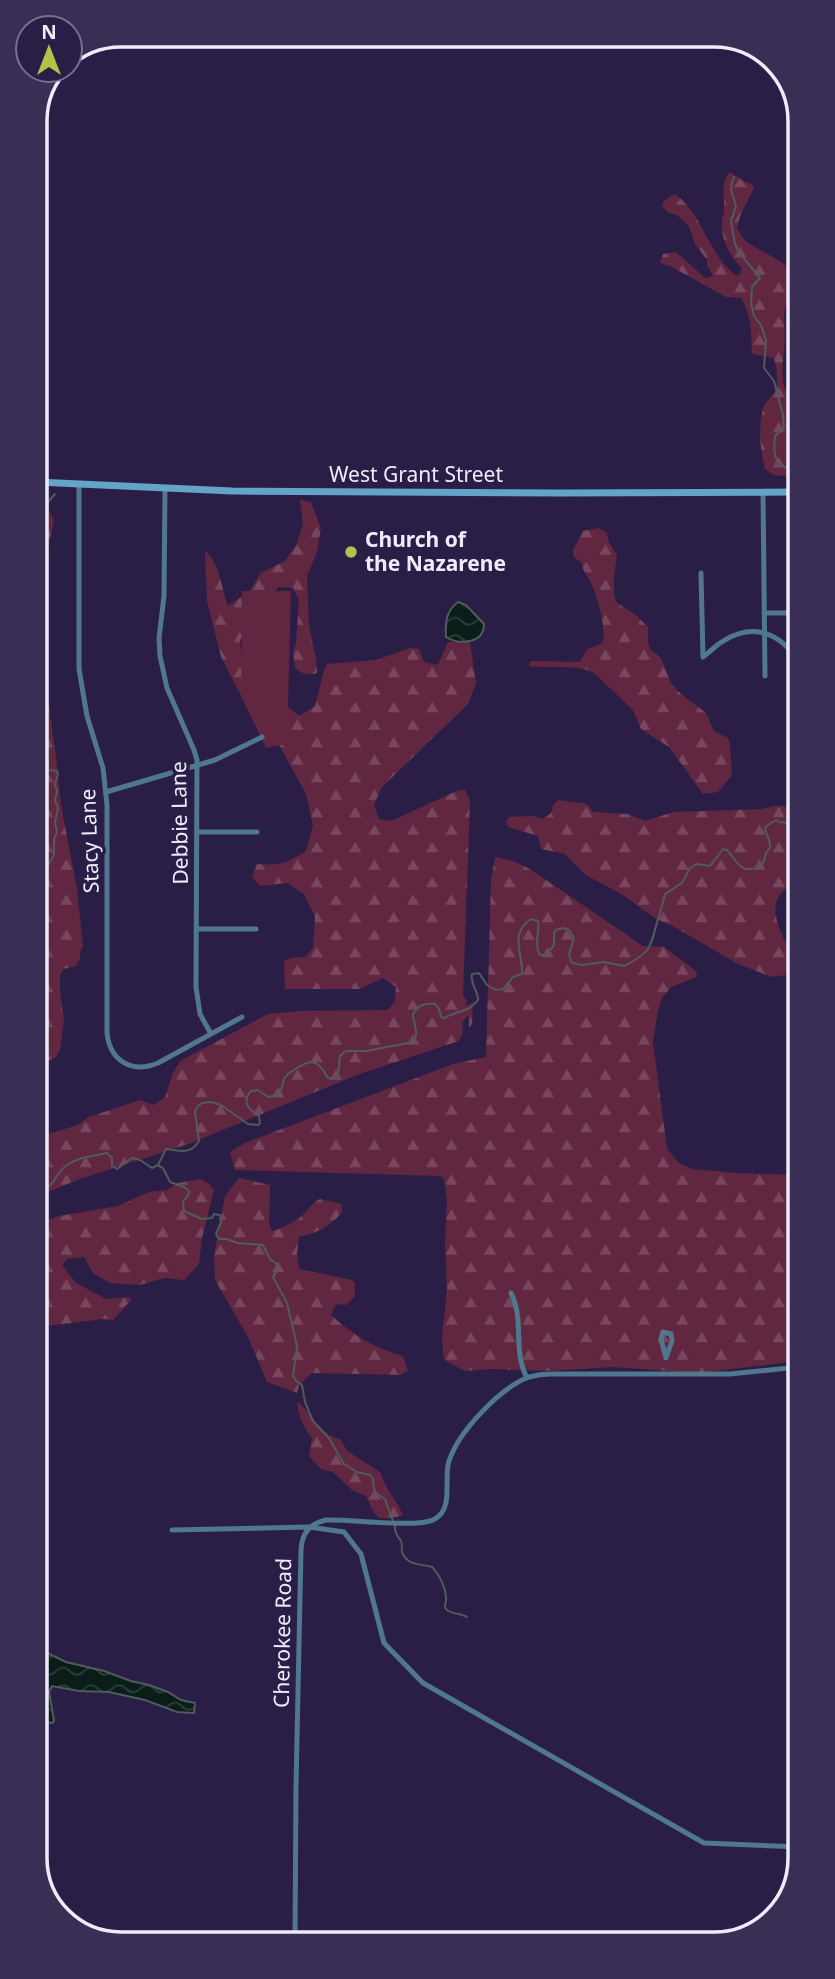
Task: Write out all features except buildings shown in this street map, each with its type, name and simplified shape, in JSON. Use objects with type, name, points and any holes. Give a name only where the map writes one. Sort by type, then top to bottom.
[{"type":"main road","name":"West Grant Street","points":[[47,483],[165,489],[415,493],[788,492]]},
{"type":"street","name":"Stacy Lane","points":[[79,484],[79,669],[87,716],[100,757],[106,792],[107,1033],[111,1049],[119,1059],[131,1066],[145,1067],[158,1063],[242,1017]]},
{"type":"street","name":"Debbie Lane","points":[[165,489],[164,596],[159,638],[160,656],[167,688],[194,750],[197,766],[197,996],[200,1014],[211,1034]]},
{"type":"street","points":[[763,492],[765,676]]},
{"type":"street","points":[[701,573],[702,657],[725,639],[742,633],[765,631],[788,648]]},
{"type":"street","points":[[764,613],[788,612]]},
{"type":"street","points":[[106,792],[197,766],[262,737]]},
{"type":"street","points":[[198,832],[257,832]]},
{"type":"street","points":[[197,929],[256,929]]},
{"type":"street","points":[[511,1293],[519,1321],[519,1359],[527,1378]]},
{"type":"street","points":[[666,1358],[667,1374]]},
{"type":"street","points":[[309,1527],[326,1520],[427,1522],[435,1518],[442,1513],[446,1504],[448,1464],[460,1438],[492,1404],[527,1378],[551,1374],[740,1373],[788,1368]]},
{"type":"street","points":[[172,1531],[309,1527],[344,1532],[361,1554],[384,1643],[423,1683],[704,1843],[788,1846]]},
{"type":"street","name":"Cherokee Road","points":[[295,1932],[301,1550],[304,1534],[309,1527]]},
{"type":"green space","points":[[730,172],[752,184],[754,188],[740,216],[737,228],[741,235],[752,246],[788,268],[782,374],[788,394],[788,476],[773,475],[765,469],[760,424],[764,407],[776,388],[777,371],[774,359],[752,353],[749,318],[741,298],[726,297],[660,263],[663,254],[676,252],[705,278],[713,276],[707,260],[695,244],[689,226],[662,206],[664,201],[675,194],[692,212],[726,267],[736,276],[741,273],[741,267],[733,258],[723,234],[724,185]]},
{"type":"green space","points":[[300,500],[311,502],[321,528],[317,552],[307,576],[309,626],[317,673],[305,674],[295,668],[293,651],[296,644],[299,600],[293,588],[278,587],[240,640],[243,668],[299,716],[315,706],[327,664],[376,660],[410,648],[419,649],[424,662],[438,665],[448,642],[470,642],[476,683],[468,704],[381,788],[374,805],[379,819],[391,821],[459,790],[465,790],[470,801],[463,995],[467,1001],[466,1006],[473,1002],[472,1024],[469,1028],[467,1016],[462,1023],[463,1031],[459,1041],[357,1075],[191,1143],[47,1192],[47,1134],[140,1100],[154,1105],[165,1097],[180,1061],[268,1014],[388,1010],[395,1001],[396,987],[383,978],[360,989],[285,989],[284,961],[305,957],[313,948],[315,917],[304,894],[287,883],[260,886],[252,877],[257,864],[283,863],[306,851],[313,825],[306,794],[275,737],[255,722],[221,657],[207,601],[205,551],[217,569],[228,606],[250,591],[261,573],[285,561],[296,545],[303,524]]},
{"type":"green space","points":[[47,507],[54,520],[47,553]]},
{"type":"green space","points":[[599,528],[607,533],[609,543],[617,555],[614,575],[616,602],[648,627],[650,649],[661,658],[671,683],[706,713],[714,731],[728,738],[732,775],[718,792],[703,794],[669,747],[641,729],[633,710],[594,673],[572,668],[529,666],[531,661],[580,662],[587,649],[603,643],[602,621],[596,596],[582,563],[574,557],[573,550],[583,531]]},
{"type":"green space","points":[[242,591],[291,591],[287,744],[266,748],[241,696]]},
{"type":"green space","points":[[47,692],[61,805],[77,889],[83,947],[76,966],[63,969],[60,975],[64,1021],[60,1049],[56,1057],[47,1062]]},
{"type":"green space","points":[[559,800],[587,804],[593,812],[627,814],[645,821],[674,812],[762,809],[777,806],[788,808],[788,887],[780,895],[775,910],[788,949],[788,975],[772,977],[738,964],[656,919],[623,895],[586,875],[565,854],[541,849],[538,836],[508,827],[506,822],[509,817],[533,816],[543,819],[551,813],[553,805]]},
{"type":"green space","points":[[495,857],[516,862],[643,946],[664,947],[696,971],[697,977],[671,987],[662,998],[658,1011],[653,1042],[667,1149],[679,1163],[692,1169],[788,1175],[788,1362],[698,1373],[612,1367],[548,1371],[465,1371],[444,1360],[442,1338],[447,1289],[447,1200],[444,1179],[440,1176],[235,1170],[230,1152],[245,1143],[453,1064],[486,1057],[491,880]]},
{"type":"green space","points":[[239,1178],[270,1185],[269,1223],[272,1231],[296,1220],[320,1199],[342,1204],[342,1212],[328,1225],[299,1237],[299,1269],[352,1280],[355,1283],[355,1296],[346,1305],[336,1304],[331,1315],[364,1340],[403,1356],[408,1371],[400,1375],[312,1373],[300,1384],[297,1393],[267,1382],[248,1337],[215,1280],[214,1256],[225,1196]]},
{"type":"green space","points":[[201,1179],[214,1190],[202,1238],[199,1264],[184,1280],[165,1278],[140,1285],[110,1283],[93,1273],[84,1257],[67,1259],[62,1265],[76,1283],[106,1299],[130,1297],[131,1300],[113,1320],[47,1326],[47,1220],[118,1206],[149,1192],[167,1190],[178,1183]]},
{"type":"green space","points":[[297,1401],[317,1426],[341,1440],[347,1451],[380,1472],[403,1515],[379,1518],[366,1496],[352,1490],[333,1472],[321,1469],[309,1456],[312,1438],[302,1421]]},
{"type":"water","points":[[458,602],[466,605],[484,624],[480,636],[470,641],[451,640],[446,637],[447,618]]},
{"type":"water","points":[[47,1653],[66,1662],[149,1685],[181,1700],[195,1703],[194,1713],[177,1712],[145,1700],[109,1692],[79,1691],[52,1686],[49,1692],[54,1721],[47,1722]]},
{"type":"waterway","points":[[734,177],[731,189],[736,206],[731,221],[735,244],[760,278],[752,287],[751,303],[754,316],[761,325],[766,340],[764,368],[774,381],[783,415],[784,428],[775,436],[776,459],[788,468]]},
{"type":"waterway","points":[[47,510],[48,502],[55,494]]},
{"type":"waterway","points":[[47,739],[50,744],[47,747]]},
{"type":"waterway","points":[[47,759],[48,770],[57,771],[58,774],[55,784],[57,832],[54,855],[47,867]]},
{"type":"waterway","points":[[47,1188],[67,1165],[81,1158],[107,1153],[112,1158],[112,1166],[117,1169],[132,1158],[152,1168],[158,1165],[166,1149],[192,1149],[199,1141],[195,1112],[202,1103],[221,1105],[248,1124],[258,1125],[259,1116],[246,1102],[251,1091],[258,1090],[268,1097],[278,1095],[286,1076],[311,1062],[322,1068],[328,1078],[333,1079],[338,1075],[340,1056],[346,1051],[366,1051],[413,1042],[416,1032],[413,1014],[420,1007],[435,1004],[444,1018],[475,1004],[478,1000],[472,974],[479,973],[487,985],[496,990],[503,989],[513,977],[522,974],[519,937],[520,931],[531,919],[538,921],[539,954],[545,956],[554,945],[554,933],[563,928],[569,930],[574,938],[569,955],[572,963],[582,965],[604,962],[624,966],[648,949],[665,894],[682,883],[690,868],[697,864],[710,866],[723,849],[745,869],[758,868],[770,848],[765,827],[776,820],[788,823]]},
{"type":"waterway","points":[[159,1166],[163,1168],[170,1182],[189,1191],[183,1201],[184,1211],[202,1219],[212,1218],[214,1214],[220,1215],[221,1222],[216,1234],[219,1239],[263,1245],[270,1259],[277,1264],[273,1277],[287,1303],[297,1346],[293,1376],[302,1385],[313,1421],[329,1438],[344,1464],[357,1472],[370,1475],[374,1489],[385,1499],[393,1521]]},
{"type":"waterway","points":[[395,1526],[402,1542],[404,1557],[415,1564],[432,1567],[440,1577],[446,1594],[445,1608],[467,1617]]},
{"type":"place","name":"Church of the Nazarene","points":[[351,552]]}]
